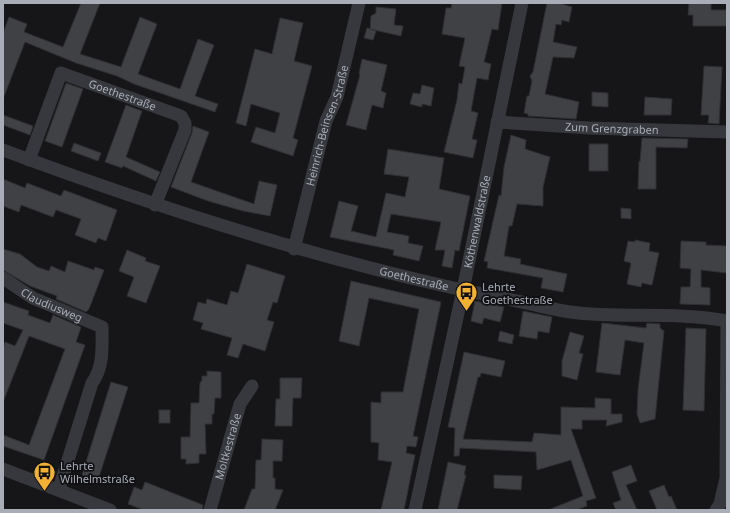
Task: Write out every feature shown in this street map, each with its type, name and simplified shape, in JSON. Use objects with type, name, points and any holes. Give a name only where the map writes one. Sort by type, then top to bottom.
[{"type":"street","name":"Heinrich-Beinsen-Straße","points":[[294,249],[326,121],[337,97],[358,3]]},
{"type":"street","name":"Köthenwaldstraße","points":[[415,510],[463,290],[522,3]]},
{"type":"street","name":"Goethestraße","points":[[29,160],[61,73],[181,116],[185,123],[185,130],[155,205]]},
{"type":"street","name":"Zum Grenzgraben","points":[[497,122],[589,128],[727,132]]},
{"type":"street","name":"Goethestraße","points":[[3,150],[155,205],[294,249],[463,290],[569,312],[613,315],[648,314],[713,318],[727,321]]},
{"type":"street","name":"Claudiusweg","points":[[3,278],[33,298],[102,327],[102,359],[97,376],[92,383],[59,489]]},
{"type":"street","points":[[716,510],[720,504],[726,478],[727,321]]},
{"type":"street","name":"Moltkestraße","points":[[210,510],[240,404],[252,386]]},
{"type":"street","points":[[3,469],[59,489],[110,510]]},
{"type":"building","points":[[81,3],[100,3],[80,54],[121,67],[140,17],[157,24],[138,74],[180,89],[198,39],[214,45],[195,96],[218,104],[215,112],[134,84],[117,76],[76,63],[25,42],[3,99],[3,33],[9,17],[27,24],[24,32],[63,47]]},
{"type":"building","points":[[452,3],[502,3],[498,30],[492,29],[484,62],[491,64],[488,80],[477,78],[471,111],[478,113],[472,139],[477,140],[473,158],[444,152],[457,100],[459,83],[462,84],[465,67],[459,66],[465,38],[442,34],[446,8],[451,8]]},
{"type":"building","points":[[547,3],[559,3],[572,7],[569,22],[562,20],[561,25],[556,24],[553,42],[577,47],[574,58],[553,57],[545,94],[579,102],[576,119],[528,116],[528,114],[524,113],[527,96],[529,96],[532,81],[530,76],[533,72]]},
{"type":"building","points":[[689,3],[711,3],[711,10],[727,10],[727,26],[693,26],[693,15],[688,15]]},
{"type":"building","points":[[376,7],[396,9],[394,25],[403,26],[401,36],[370,29],[371,16],[376,13]]},
{"type":"building","points":[[280,18],[303,23],[294,61],[312,66],[293,138],[298,140],[293,156],[251,142],[256,127],[275,133],[280,113],[251,104],[246,126],[236,123],[255,49],[272,54]]},
{"type":"building","points":[[367,28],[376,31],[373,40],[364,38]]},
{"type":"building","points":[[362,59],[387,65],[381,91],[386,93],[383,108],[372,105],[366,130],[346,125],[360,75]]},
{"type":"building","points":[[704,66],[722,67],[719,124],[708,123],[709,115],[701,115]]},
{"type":"building","points":[[66,83],[83,89],[62,147],[45,141]]},
{"type":"building","points":[[422,85],[434,88],[431,106],[422,104],[422,107],[410,104],[413,93],[420,94]]},
{"type":"building","points":[[592,92],[608,93],[608,107],[592,106]]},
{"type":"building","points":[[645,97],[672,99],[671,115],[644,115]]},
{"type":"building","points":[[126,105],[142,111],[126,157],[160,172],[156,181],[123,166],[122,168],[105,162]]},
{"type":"building","points":[[3,115],[33,126],[30,135],[3,125]]},
{"type":"building","points":[[193,126],[209,132],[191,182],[254,204],[259,181],[277,185],[270,216],[243,211],[208,201],[171,187],[192,133]]},
{"type":"building","points":[[511,135],[526,140],[525,149],[550,157],[543,187],[543,206],[517,204],[512,226],[509,226],[504,256],[521,259],[520,264],[567,274],[563,292],[541,288],[543,278],[487,268],[488,262],[484,261],[499,195],[501,196],[504,167]]},
{"type":"building","points":[[642,138],[688,139],[687,148],[656,147],[656,189],[638,189]]},
{"type":"building","points":[[74,143],[101,153],[98,161],[71,151]]},
{"type":"building","points":[[589,144],[608,144],[608,171],[589,171]]},
{"type":"building","points":[[388,149],[444,158],[439,189],[470,196],[459,251],[455,250],[452,268],[442,266],[445,250],[435,250],[441,222],[391,214],[387,232],[409,236],[408,243],[423,246],[419,261],[393,255],[394,250],[330,237],[339,201],[358,206],[351,231],[376,237],[386,193],[405,197],[409,177],[384,174]]},
{"type":"building","points":[[3,179],[25,188],[27,183],[61,196],[64,190],[117,210],[106,241],[98,238],[96,243],[75,235],[81,219],[56,210],[53,217],[21,205],[19,212],[3,206]]},
{"type":"building","points":[[621,208],[631,209],[631,219],[621,218]]},
{"type":"building","points":[[635,240],[650,243],[649,251],[659,253],[652,285],[642,283],[641,287],[627,284],[631,263],[624,261],[628,241],[635,242]]},
{"type":"building","points":[[681,241],[706,242],[706,245],[727,246],[727,273],[701,270],[701,287],[710,288],[710,305],[680,304],[681,287],[690,287],[691,269],[680,268]]},
{"type":"building","points":[[3,249],[20,254],[37,267],[49,271],[51,266],[65,272],[68,261],[94,270],[95,267],[104,270],[89,309],[86,312],[56,299],[57,296],[30,286],[3,270]]},
{"type":"building","points":[[127,250],[146,258],[145,261],[160,266],[146,303],[127,296],[134,277],[119,271]]},
{"type":"building","points":[[247,264],[285,276],[277,303],[273,302],[267,320],[274,322],[265,351],[243,344],[238,358],[227,355],[232,338],[201,329],[203,323],[193,320],[198,302],[206,304],[207,299],[227,305],[231,291],[238,293]]},
{"type":"building","points":[[351,281],[441,302],[413,436],[418,437],[416,447],[407,446],[406,453],[415,455],[404,510],[381,510],[392,462],[378,460],[379,443],[371,442],[371,402],[381,403],[381,392],[403,392],[419,309],[369,298],[359,346],[339,341]]},
{"type":"building","points":[[475,301],[504,307],[500,322],[484,318],[482,324],[471,321]]},
{"type":"building","points":[[3,302],[29,311],[28,315],[50,323],[53,315],[81,327],[76,342],[85,345],[44,460],[3,446],[3,435],[29,445],[65,349],[29,336],[3,402],[3,348],[5,342],[15,346],[23,330],[3,323]]},
{"type":"building","points":[[523,311],[552,317],[549,333],[538,331],[537,339],[519,336]]},
{"type":"building","points":[[602,323],[646,328],[647,323],[660,324],[660,328],[664,331],[655,419],[640,423],[637,414],[638,390],[644,343],[625,340],[620,375],[596,372]]},
{"type":"building","points":[[686,328],[706,329],[704,411],[683,410]]},
{"type":"building","points":[[500,331],[514,335],[512,344],[498,341]]},
{"type":"building","points":[[570,332],[584,336],[579,353],[583,354],[577,380],[562,376],[562,361]]},
{"type":"building","points":[[464,352],[505,361],[501,377],[481,373],[480,377],[478,377],[463,439],[532,442],[534,433],[561,435],[561,407],[595,408],[595,398],[611,399],[611,414],[622,414],[622,422],[606,426],[607,420],[582,420],[582,429],[571,429],[596,498],[586,501],[587,506],[576,510],[548,510],[583,496],[571,460],[537,470],[536,452],[460,448],[459,456],[454,456],[455,428],[448,427]]},
{"type":"building","points":[[207,371],[221,372],[221,398],[215,398],[212,424],[205,424],[206,454],[199,454],[199,463],[186,464],[186,459],[181,459],[181,437],[190,437],[191,403],[199,403],[200,383],[202,376],[207,376]]},
{"type":"building","points":[[280,378],[302,378],[301,398],[293,398],[292,426],[275,426],[276,399],[280,399]]},
{"type":"building","points":[[111,382],[128,387],[98,480],[82,475]]},
{"type":"building","points":[[159,410],[170,410],[170,423],[159,423]]},
{"type":"building","points":[[262,439],[283,440],[282,461],[273,461],[273,478],[275,478],[275,489],[283,490],[275,510],[244,510],[252,489],[255,489],[256,460],[261,460]]},
{"type":"building","points":[[448,462],[466,466],[464,475],[466,475],[457,510],[438,510]]},
{"type":"building","points":[[631,465],[637,481],[626,485],[637,510],[616,510],[613,503],[621,500],[612,472]]},
{"type":"building","points":[[494,475],[522,476],[521,490],[494,488]]},
{"type":"building","points":[[145,482],[203,505],[202,510],[144,510],[128,504],[134,487],[142,490]]},
{"type":"building","points":[[664,485],[677,510],[657,510],[649,491]]},
{"type":"place","name":"Lehrte Goethestraße","points":[[466,312]]},
{"type":"place","name":"Lehrte Wilhelmstraße","points":[[44,492]]}]
